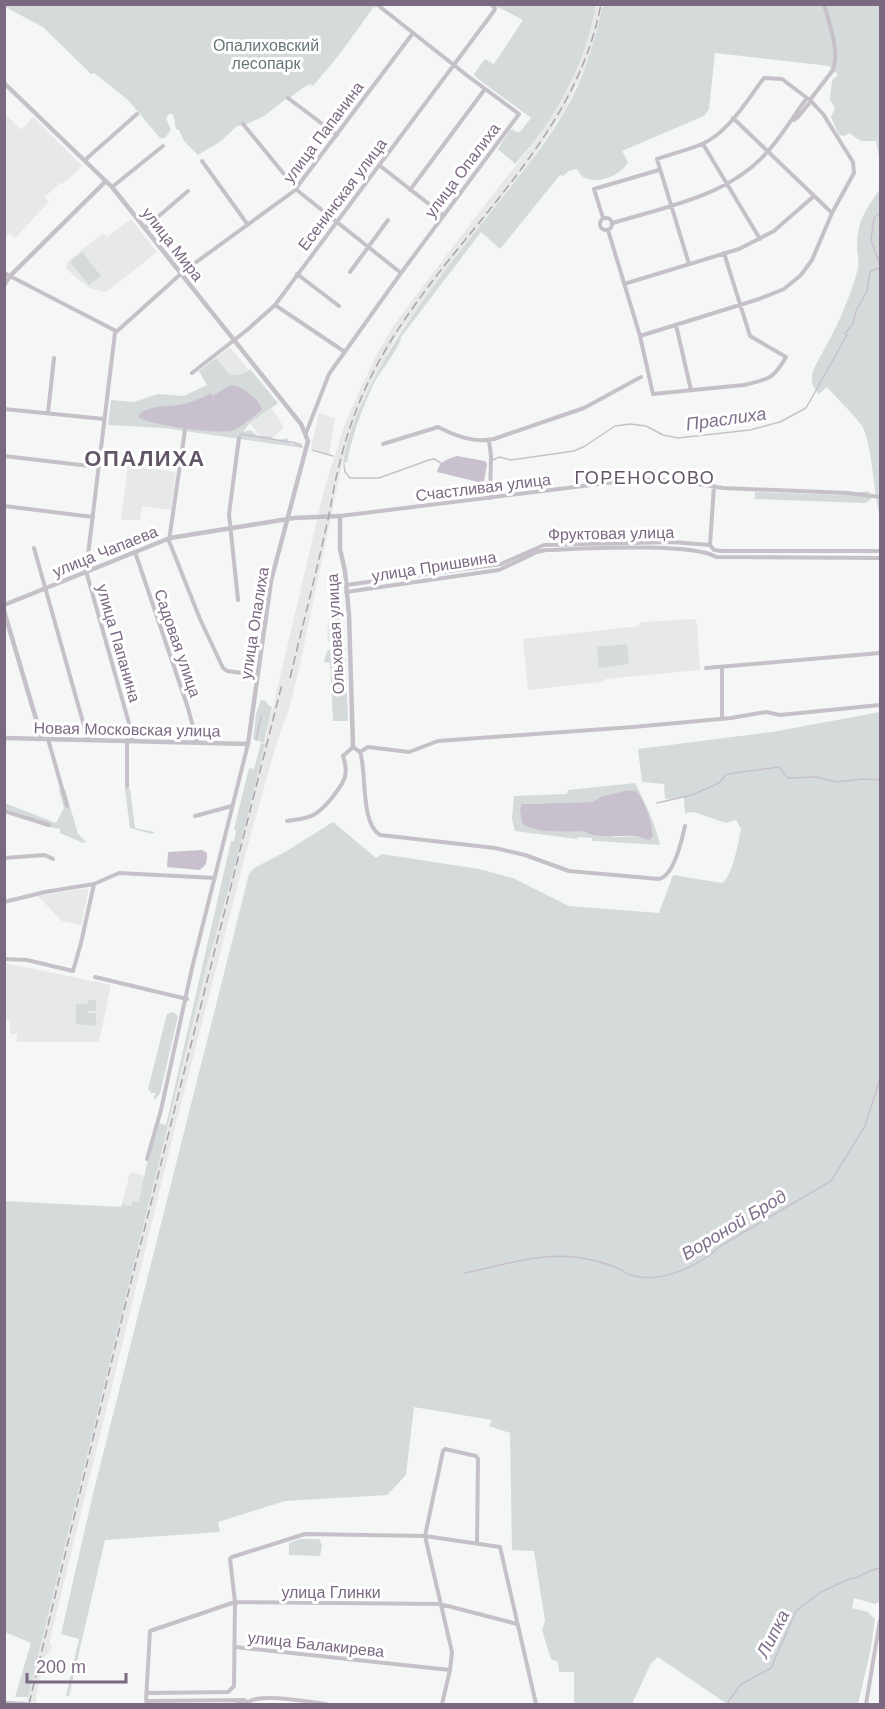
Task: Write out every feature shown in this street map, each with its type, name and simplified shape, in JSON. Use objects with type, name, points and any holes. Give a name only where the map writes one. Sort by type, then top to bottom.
[{"type":"street","name":"Есенинская улица","points":[[192,373],[262,318],[275,305],[494,11],[495,8],[490,4]]},
{"type":"street","points":[[608,230],[613,223],[699,197],[727,185],[753,166],[768,151],[798,117],[835,64],[834,46],[824,4]]},
{"type":"street","points":[[379,6],[485,89],[410,190]]},
{"type":"street","name":"улица Папанина","points":[[128,787],[129,741],[132,734],[86,571],[116,331],[181,273],[297,189],[412,33]]},
{"type":"street","points":[[640,336],[784,289],[801,275],[812,260],[832,213],[854,173],[854,162],[823,114],[782,79],[764,78],[734,118],[718,134],[703,144],[657,159],[689,264]]},
{"type":"street","name":"улица Мира","points":[[4,83],[112,187],[234,339],[306,434]]},
{"type":"street","name":"улица Опалиха","points":[[147,1159],[162,1107],[192,968],[248,744],[271,581],[308,445],[306,434],[329,374],[519,114],[485,89]]},
{"type":"street","points":[[288,98],[337,135]]},
{"type":"street","points":[[86,160],[137,114]]},
{"type":"street","points":[[734,118],[832,213]]},
{"type":"street","points":[[243,124],[297,189],[401,273]]},
{"type":"street","points":[[703,144],[760,239]]},
{"type":"street","points":[[112,187],[163,147]]},
{"type":"street","points":[[202,161],[248,225]]},
{"type":"street","points":[[379,165],[443,215]]},
{"type":"street","points":[[608,230],[600,226],[603,218],[594,189],[659,170]]},
{"type":"street","points":[[4,285],[10,276],[106,182]]},
{"type":"street","points":[[145,228],[188,191]]},
{"type":"street","points":[[624,284],[739,249],[760,239],[787,221],[814,196]]},
{"type":"street","points":[[603,218],[607,217],[613,223]]},
{"type":"street","points":[[350,272],[388,220]]},
{"type":"street","points":[[608,230],[640,336],[653,394],[744,385],[773,376],[783,363],[786,357],[750,336],[724,253]]},
{"type":"street","points":[[4,273],[116,331]]},
{"type":"street","points":[[297,274],[339,306]]},
{"type":"street","points":[[275,305],[345,352]]},
{"type":"street","points":[[676,325],[691,390]]},
{"type":"street","points":[[48,413],[54,358]]},
{"type":"street","points":[[383,444],[438,427],[453,436],[489,440],[584,408],[641,377]]},
{"type":"street","points":[[4,409],[104,419]]},
{"type":"street","points":[[185,430],[170,545],[223,668],[227,671],[257,675]]},
{"type":"street","points":[[238,600],[229,514],[239,438]]},
{"type":"street","points":[[489,440],[490,498]]},
{"type":"street","points":[[4,456],[98,467]]},
{"type":"street","name":"Счастливая улица","points":[[340,516],[640,479],[679,481],[723,488],[848,493],[880,497]]},
{"type":"street","points":[[710,545],[714,486]]},
{"type":"street","points":[[4,506],[93,517]]},
{"type":"street","name":"улица Чапаева","points":[[4,605],[170,538],[289,519],[340,516]]},
{"type":"street","name":"Ольховая улица","points":[[340,516],[340,549],[346,585],[356,750]]},
{"type":"street","name":"Фруктовая улица","points":[[346,585],[501,564],[544,545],[672,542],[710,545],[714,550],[721,551],[880,551]]},
{"type":"street","points":[[34,548],[88,740]]},
{"type":"street","name":"улица Пришвина","points":[[346,592],[499,570],[546,550],[648,548],[705,553],[716,557],[880,558]]},
{"type":"street","name":"Садовая улица","points":[[135,551],[188,708],[197,742]]},
{"type":"street","points":[[4,611],[67,806]]},
{"type":"street","points":[[706,668],[880,653]]},
{"type":"street","points":[[722,667],[722,719]]},
{"type":"street","points":[[287,821],[304,819],[325,808],[345,781],[343,756],[368,747],[409,752],[438,741],[722,719],[766,712],[780,715],[880,705]]},
{"type":"street","name":"Новая Московская улица","points":[[4,738],[248,744]]},
{"type":"street","points":[[356,750],[364,796],[375,831],[380,835],[495,848],[525,855],[569,871],[659,879],[666,876],[676,858],[686,826]]},
{"type":"street","points":[[195,816],[232,805]]},
{"type":"street","points":[[4,811],[49,825]]},
{"type":"street","points":[[4,858],[45,855],[53,859]]},
{"type":"street","points":[[4,902],[93,884],[118,873],[215,879]]},
{"type":"street","points":[[4,959],[27,960],[73,971],[85,928],[93,884]]},
{"type":"street","points":[[95,976],[187,999]]},
{"type":"street","points":[[442,1704],[452,1652],[425,1536],[443,1451],[446,1449],[476,1456],[478,1459],[477,1543]]},
{"type":"street","points":[[235,1647],[235,1602],[230,1559],[232,1557],[305,1534],[425,1536],[500,1547],[536,1704]]},
{"type":"street","name":"улица Глинки","points":[[147,1693],[149,1633],[153,1629],[235,1602],[440,1604],[517,1624]]},
{"type":"street","points":[[866,1704],[880,1620]]},
{"type":"street","name":"улица Балакирева","points":[[147,1693],[228,1692],[234,1686],[235,1647],[450,1670]]},
{"type":"street","points":[[147,1693],[146,1701],[244,1700],[247,1704],[257,1699],[299,1700],[326,1704]]},
{"type":"street","points":[[4,1703],[25,1704]]},
{"type":"shaded area","points":[[596,5],[603,5],[595,39],[589,59],[564,112],[535,154],[395,339],[363,400],[354,423],[344,455],[289,709],[278,738],[248,845],[176,1124],[50,1640],[50,1645],[52,1645],[50,1653],[46,1655],[36,1697],[37,1704],[26,1704],[206,969],[258,771],[325,486],[346,421],[378,352],[394,325],[528,150],[569,87],[592,24]]},
{"type":"shaded area","points":[[5,113],[21,130],[33,117],[82,166],[45,197],[49,202],[15,238],[9,233],[5,240]]},
{"type":"shaded area","points":[[131,219],[157,252],[106,292],[89,288],[66,269],[67,262],[103,233],[107,237]]},
{"type":"shaded area","points":[[230,347],[248,369],[241,375],[230,375],[216,358]]},
{"type":"shaded area","points":[[231,385],[250,394],[262,409],[248,422],[231,431],[183,428],[138,417],[153,408],[188,403],[211,393],[212,396]]},
{"type":"shaded area","points":[[272,408],[283,429],[273,437],[258,434],[250,423]]},
{"type":"shaded area","points":[[319,413],[335,418],[329,454],[311,448]]},
{"type":"shaded area","points":[[457,456],[485,461],[487,464],[484,481],[478,482],[437,472],[447,459]]},
{"type":"shaded area","points":[[128,465],[176,472],[171,510],[142,506],[140,520],[121,520]]},
{"type":"shaded area","points":[[331,606],[343,607],[344,640],[328,642],[327,632]]},
{"type":"shaded area","points":[[695,619],[700,670],[606,679],[601,682],[528,690],[523,640],[525,639],[638,626],[641,622]]},
{"type":"shaded area","points":[[628,790],[636,791],[646,806],[653,836],[649,840],[637,836],[602,836],[586,832],[534,829],[522,823],[520,809],[522,804],[592,802],[603,796]]},
{"type":"shaded area","points":[[202,850],[207,853],[207,861],[199,870],[167,867],[168,852]]},
{"type":"shaded area","points":[[89,888],[81,925],[62,921],[38,896]]},
{"type":"shaded area","points":[[5,963],[111,985],[99,1042],[17,1042],[17,1034],[10,1034],[10,1021],[5,1020]]},
{"type":"shaded area","points":[[130,1172],[143,1175],[145,1178],[139,1202],[131,1206],[122,1204]]},
{"type":"green space","name":"Опалиховский лесопарк","points":[[4,5],[381,5],[373,8],[313,86],[310,84],[305,87],[264,116],[237,126],[221,141],[198,155],[176,129],[173,114],[169,114],[166,118],[171,130],[165,138],[160,138],[128,100],[94,73],[91,74],[43,27]]},
{"type":"green space","points":[[494,5],[596,5],[584,49],[567,90],[543,129],[515,164],[498,149],[509,131],[512,129],[520,132],[531,118],[474,74],[485,59],[494,64],[523,20]]},
{"type":"green space","points":[[603,5],[880,5],[880,161],[876,141],[861,141],[849,133],[845,136],[839,135],[831,117],[835,108],[830,100],[832,80],[838,75],[829,66],[715,53],[709,109],[704,116],[622,151],[628,162],[620,171],[608,178],[589,179],[582,176],[577,169],[563,176],[560,175],[500,249],[481,232],[401,337],[373,385],[358,423],[347,462],[343,464],[347,443],[358,412],[386,357],[418,307],[538,151],[565,111],[588,60]]},
{"type":"green space","points":[[880,189],[880,518],[871,456],[862,426],[827,387],[819,394],[813,385],[812,376],[854,283],[858,269],[857,244],[861,221]]},
{"type":"green space","points":[[82,252],[101,276],[89,285],[70,262]]},
{"type":"green space","points":[[216,358],[230,375],[240,375],[250,369],[278,403],[250,423],[243,432],[251,430],[256,435],[271,436],[275,441],[287,438],[290,444],[301,443],[303,448],[164,428],[108,425],[111,400],[134,402],[158,394],[184,396],[207,385],[199,371]]},
{"type":"green space","points":[[868,491],[872,495],[865,503],[755,499],[755,492],[846,495]]},
{"type":"green space","points":[[627,644],[629,664],[599,668],[597,647]]},
{"type":"green space","points":[[339,646],[345,648],[347,721],[333,721],[330,663],[324,662],[327,651]]},
{"type":"green space","points":[[261,700],[266,701],[272,707],[264,743],[253,739],[256,714]]},
{"type":"green space","points":[[880,712],[880,1598],[875,1604],[854,1598],[852,1608],[868,1612],[875,1619],[858,1704],[727,1704],[658,1657],[651,1663],[632,1704],[574,1704],[574,1672],[559,1672],[558,1662],[551,1659],[542,1630],[545,1621],[534,1551],[512,1550],[510,1433],[489,1426],[492,1420],[414,1407],[406,1475],[387,1495],[285,1501],[218,1522],[220,1532],[105,1540],[69,1696],[66,1696],[79,1639],[61,1634],[93,1494],[249,874],[254,868],[333,822],[376,858],[382,854],[479,869],[513,878],[569,906],[659,913],[673,875],[722,883],[726,879],[734,859],[741,829],[736,820],[726,823],[694,812],[685,813],[684,798],[665,799],[664,784],[642,782],[638,749],[772,732]]},
{"type":"green space","points":[[261,743],[265,744],[206,969],[28,1697],[15,1697],[31,1643],[5,1632],[4,1201],[121,1207],[122,1204],[131,1206],[133,1201],[139,1202],[147,1163],[159,1123],[166,1125],[231,841],[234,841],[236,831],[234,829],[249,768],[254,769]]},
{"type":"green space","points":[[635,783],[653,821],[660,845],[592,841],[592,838],[578,837],[577,839],[515,831],[512,819],[514,796],[567,794],[568,790]],"holes":[[[628,790],[633,791],[643,801],[647,810],[649,822],[645,839],[639,836],[616,837],[554,830],[522,804],[592,802],[603,796]]]},
{"type":"green space","points":[[65,789],[78,834],[86,842],[83,843],[60,833],[60,829],[44,826],[24,815],[5,809],[5,803],[56,823],[64,808],[59,790]]},
{"type":"green space","points":[[125,789],[130,789],[135,828],[155,832],[152,834],[130,828]]},
{"type":"green space","points":[[89,1000],[96,1000],[96,1011],[88,1011],[88,1013],[96,1013],[96,1026],[76,1024],[76,1004],[88,1004]]},
{"type":"green space","points":[[173,1012],[178,1016],[160,1094],[154,1100],[156,1093],[151,1093],[148,1089],[167,1014]]},
{"type":"green space","points":[[300,1539],[319,1539],[322,1545],[320,1556],[289,1555],[289,1543]]},
{"type":"waterway","name":"Праслиха","points":[[880,213],[874,218],[871,240],[880,264]]},
{"type":"waterway","name":"Праслиха","points":[[493,460],[499,457],[511,460],[574,451],[615,426],[630,424],[646,426],[663,435],[678,438],[750,430],[780,422],[806,408],[847,335],[845,333],[853,324],[856,311],[867,291],[870,272],[880,268]]},
{"type":"waterway","name":"Праслиха","points":[[240,434],[296,443],[302,447]]},
{"type":"waterway","name":"Праслиха","points":[[312,450],[333,456]]},
{"type":"waterway","name":"Праслиха","points":[[344,465],[345,472],[350,478],[379,478],[429,460],[434,459],[441,463]]},
{"type":"waterway","points":[[256,740],[261,716]]},
{"type":"waterway","points":[[657,803],[692,795],[719,783],[727,774],[779,767],[788,778],[816,777],[837,782],[880,780]]},
{"type":"waterway","name":"Вороной Брод","points":[[465,1273],[532,1258],[559,1256],[593,1260],[634,1276],[658,1277],[681,1271],[831,1181],[865,1126],[880,1079]]},
{"type":"waterway","name":"Липка","points":[[727,1704],[740,1685],[771,1668],[796,1611],[821,1592],[880,1568]]},
{"type":"railway","points":[[290,678],[322,547],[336,477],[346,440],[368,383],[410,312],[538,146],[565,102],[587,55],[601,4]]},
{"type":"railway","points":[[29,1704],[125,1306],[282,684]]},
{"type":"district","name":"ОПАЛИХА","points":[[145,458]]},
{"type":"district","name":"ГОРЕНОСОВО","points":[[645,478]]}]
